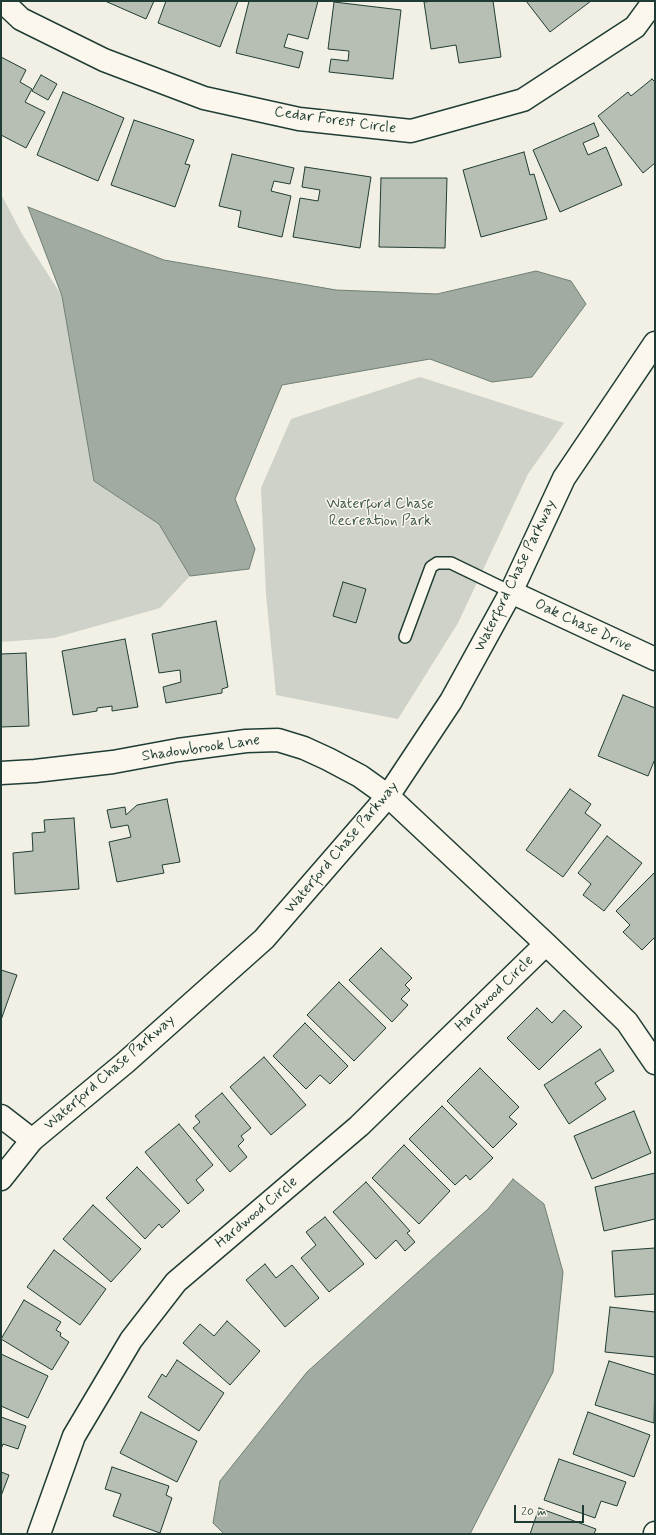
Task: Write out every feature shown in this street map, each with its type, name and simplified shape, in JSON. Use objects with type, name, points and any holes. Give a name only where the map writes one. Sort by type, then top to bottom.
[{"type":"street","name":"Cedar Forest Circle","points":[[2,1],[21,18],[104,60],[204,98],[299,119],[411,131],[523,100],[635,27],[654,1]]},
{"type":"street","name":"Waterford Chase Parkway","points":[[1,1179],[32,1140],[126,1062],[264,939],[388,796],[451,701],[511,592],[564,478],[655,343]]},
{"type":"street","name":"Oak Chase Drive","points":[[511,592],[655,659]]},
{"type":"street","name":"Shadowbrook Lane","points":[[1,772],[35,771],[113,762],[178,750],[246,741],[278,740],[304,748],[328,759],[360,776],[388,796]]},
{"type":"street","name":"Hardwood Circle","points":[[388,796],[627,1022],[655,1063]]},
{"type":"street","name":"Hardwood Circle","points":[[39,1534],[74,1436],[131,1340],[176,1282],[359,1126],[546,944]]},
{"type":"street","points":[[1,1116],[32,1140]]},
{"type":"lane","points":[[405,637],[431,567],[438,563],[450,563],[511,592]]},
{"type":"green space","points":[[1,194],[22,234],[62,296],[94,481],[159,524],[190,576],[160,608],[54,638],[1,642]]},
{"type":"green space","name":"Waterford Chase Recreation Park","points":[[420,377],[564,423],[528,474],[458,623],[398,719],[276,695],[266,595],[261,488],[291,419]]},
{"type":"shaded area","points":[[28,207],[164,260],[336,290],[437,294],[536,271],[571,281],[586,304],[532,377],[492,382],[430,359],[282,385],[235,499],[255,549],[249,569],[190,576],[159,524],[94,481],[62,296]]},
{"type":"shaded area","points":[[513,1179],[544,1204],[563,1272],[553,1372],[470,1534],[224,1534],[213,1523],[220,1481],[307,1372],[488,1209]]},
{"type":"building","points":[[105,1],[154,1],[146,19]]},
{"type":"building","points":[[166,1],[238,1],[220,47],[158,23]]},
{"type":"building","points":[[249,1],[318,1],[308,39],[288,34],[284,47],[303,52],[299,68],[236,53]]},
{"type":"building","points":[[493,1],[501,57],[459,63],[456,45],[431,49],[424,2]]},
{"type":"building","points":[[526,1],[591,1],[550,32]]},
{"type":"building","points":[[334,2],[401,10],[393,79],[329,72],[331,59],[348,61],[349,51],[328,49]]},
{"type":"building","points":[[1,57],[26,70],[20,82],[32,89],[25,102],[45,112],[26,148],[1,135]]},
{"type":"building","points":[[41,75],[57,84],[48,100],[32,91]]},
{"type":"building","points":[[652,79],[655,82],[655,163],[643,173],[598,116],[628,92],[631,96]]},
{"type":"building","points":[[63,92],[124,118],[98,181],[37,155]]},
{"type":"building","points":[[134,120],[194,140],[185,164],[190,165],[175,207],[111,185]]},
{"type":"building","points":[[594,123],[599,136],[583,143],[588,155],[606,147],[622,185],[560,212],[533,150]]},
{"type":"building","points":[[524,152],[530,175],[534,174],[547,219],[481,237],[463,170]]},
{"type":"building","points":[[232,154],[294,168],[290,184],[274,181],[271,191],[291,196],[282,237],[238,227],[241,211],[219,206]]},
{"type":"building","points":[[305,167],[371,177],[360,248],[293,237],[300,198],[318,201],[320,190],[302,187]]},
{"type":"building","points":[[381,178],[447,178],[445,248],[379,247]]},
{"type":"building","points":[[343,582],[366,589],[356,623],[333,616]]},
{"type":"building","points":[[216,621],[228,687],[222,689],[222,693],[166,703],[163,687],[181,682],[180,670],[159,673],[152,634]]},
{"type":"building","points":[[125,639],[138,707],[112,711],[112,706],[97,708],[97,711],[73,715],[62,651]]},
{"type":"building","points":[[26,653],[29,726],[1,727],[1,654]]},
{"type":"building","points":[[623,695],[655,708],[655,759],[648,776],[598,756]]},
{"type":"building","points":[[570,789],[591,804],[585,813],[601,825],[563,877],[526,850]]},
{"type":"building","points":[[167,799],[180,862],[162,865],[164,873],[117,882],[109,842],[131,837],[128,825],[111,828],[107,810],[125,807],[126,815],[137,805]]},
{"type":"building","points":[[74,818],[79,889],[15,894],[13,853],[33,851],[32,833],[45,832],[44,820]]},
{"type":"building","points":[[607,836],[642,863],[604,911],[583,895],[591,884],[578,873]]},
{"type":"building","points":[[655,872],[655,937],[642,950],[623,932],[630,925],[616,911]]},
{"type":"building","points":[[381,948],[412,978],[405,985],[410,990],[401,999],[408,1005],[392,1022],[349,980]]},
{"type":"building","points":[[1,970],[17,975],[1,1020]]},
{"type":"building","points":[[339,982],[386,1028],[354,1061],[307,1015]]},
{"type":"building","points":[[537,1008],[552,1023],[564,1010],[582,1027],[539,1070],[507,1038]]},
{"type":"building","points":[[305,1023],[348,1066],[330,1084],[320,1075],[306,1089],[273,1056]]},
{"type":"building","points":[[600,1049],[614,1071],[595,1083],[606,1099],[569,1124],[544,1085]]},
{"type":"building","points":[[264,1057],[306,1105],[271,1135],[230,1087]]},
{"type":"building","points":[[480,1068],[519,1107],[509,1117],[517,1124],[493,1148],[447,1101]]},
{"type":"building","points":[[222,1093],[251,1128],[241,1136],[244,1140],[238,1146],[247,1157],[230,1172],[193,1128],[200,1122],[195,1116]]},
{"type":"building","points":[[442,1106],[493,1158],[470,1180],[466,1175],[455,1185],[409,1139]]},
{"type":"building","points":[[634,1111],[651,1153],[592,1179],[574,1136]]},
{"type":"building","points":[[179,1124],[213,1165],[196,1180],[204,1190],[188,1204],[145,1152]]},
{"type":"building","points":[[404,1145],[450,1191],[419,1224],[372,1178]]},
{"type":"building","points":[[137,1167],[180,1211],[162,1228],[159,1224],[145,1239],[106,1198]]},
{"type":"building","points":[[655,1173],[655,1219],[604,1231],[595,1187]]},
{"type":"building","points":[[366,1182],[410,1231],[407,1233],[415,1242],[405,1251],[396,1240],[376,1259],[333,1212]]},
{"type":"building","points":[[93,1205],[141,1249],[111,1282],[63,1239]]},
{"type":"building","points":[[325,1217],[364,1264],[329,1292],[301,1258],[316,1245],[306,1232]]},
{"type":"building","points":[[655,1248],[655,1294],[615,1297],[612,1251]]},
{"type":"building","points":[[54,1250],[106,1289],[80,1325],[27,1287]]},
{"type":"building","points":[[265,1264],[276,1278],[292,1265],[319,1298],[285,1327],[246,1280]]},
{"type":"building","points":[[24,1300],[61,1322],[56,1330],[61,1333],[60,1336],[69,1342],[52,1370],[1,1339]]},
{"type":"building","points":[[610,1307],[655,1312],[655,1357],[605,1352]]},
{"type":"building","points":[[227,1321],[260,1351],[230,1385],[183,1343],[200,1324],[214,1336]]},
{"type":"building","points":[[1,1354],[48,1376],[28,1418],[1,1406]]},
{"type":"building","points":[[177,1360],[224,1393],[199,1431],[148,1397],[162,1374],[166,1377]]},
{"type":"building","points":[[609,1361],[655,1375],[654,1423],[595,1405]]},
{"type":"building","points":[[141,1412],[197,1441],[177,1482],[120,1453]]},
{"type":"building","points":[[588,1412],[650,1435],[634,1477],[573,1454]]},
{"type":"building","points":[[1,1417],[26,1426],[18,1449],[3,1444],[1,1449]]},
{"type":"building","points":[[559,1459],[626,1482],[617,1506],[601,1501],[595,1518],[544,1500]]},
{"type":"building","points":[[112,1467],[169,1486],[166,1495],[172,1498],[160,1533],[113,1516],[121,1494],[105,1489]]},
{"type":"building","points":[[1,1472],[9,1475],[1,1496]]},
{"type":"building","points":[[539,1508],[596,1529],[594,1534],[530,1534]]}]
